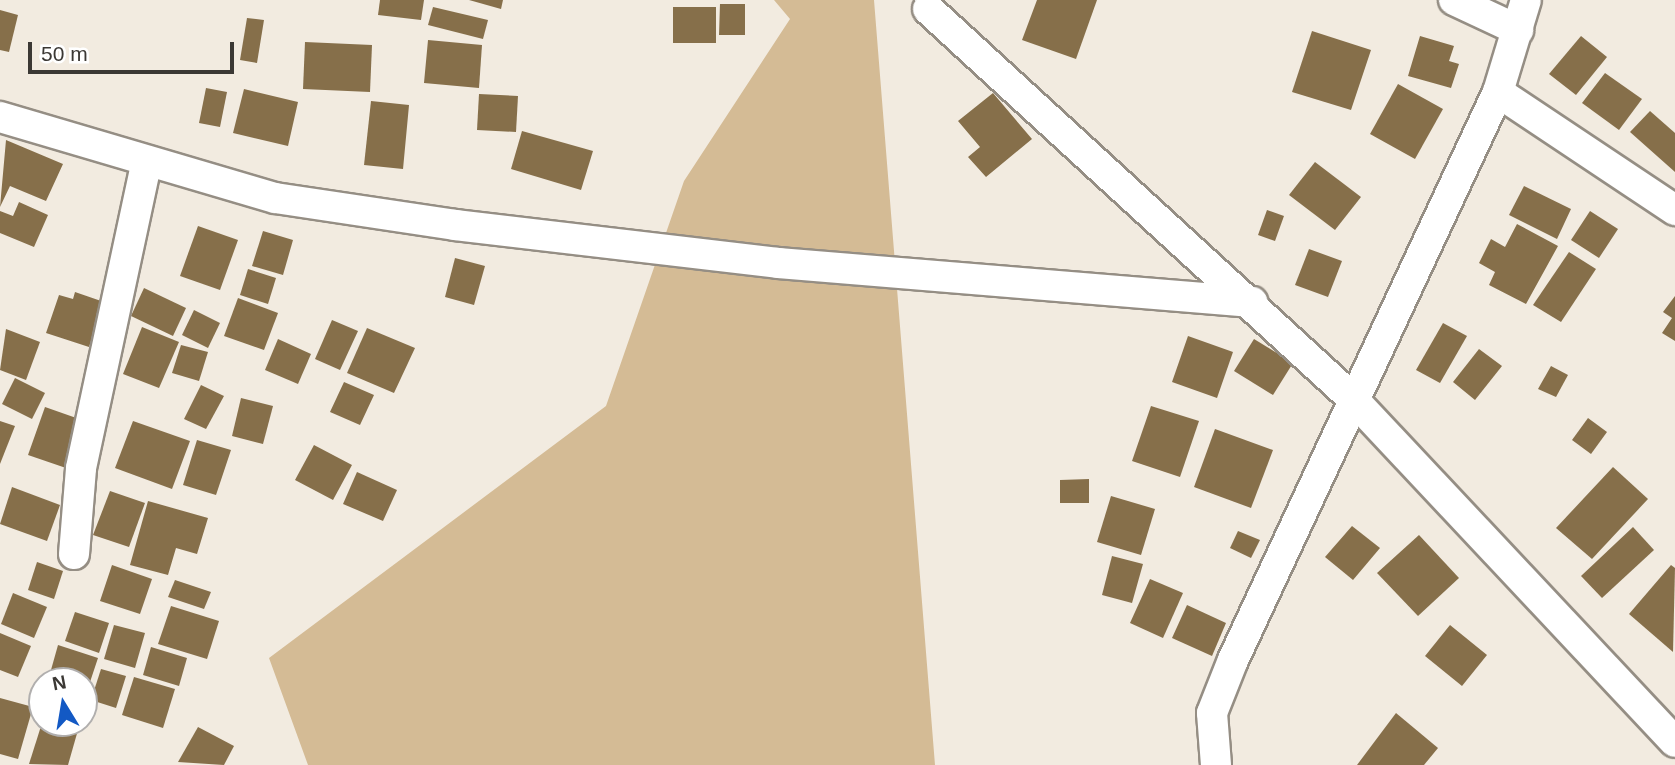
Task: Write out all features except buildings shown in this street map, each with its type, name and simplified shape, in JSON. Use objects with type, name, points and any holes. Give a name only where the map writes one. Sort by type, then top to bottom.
[{"type":"street","points":[[1454,0],[1518,30]]},
{"type":"street","points":[[1216,765],[1213,713],[1351,397],[1499,92],[1526,0]]},
{"type":"street","points":[[928,9],[1252,302],[1351,397],[1675,742]]},
{"type":"street","points":[[1499,92],[1675,210]]},
{"type":"street","points":[[0,117],[275,198],[455,225],[778,263],[1252,302]]},
{"type":"street","points":[[74,554],[81,468],[148,161]]},
{"type":"shaded area","points":[[774,0],[874,0],[935,765],[308,765],[269,658],[606,406],[684,181],[790,19]]}]
